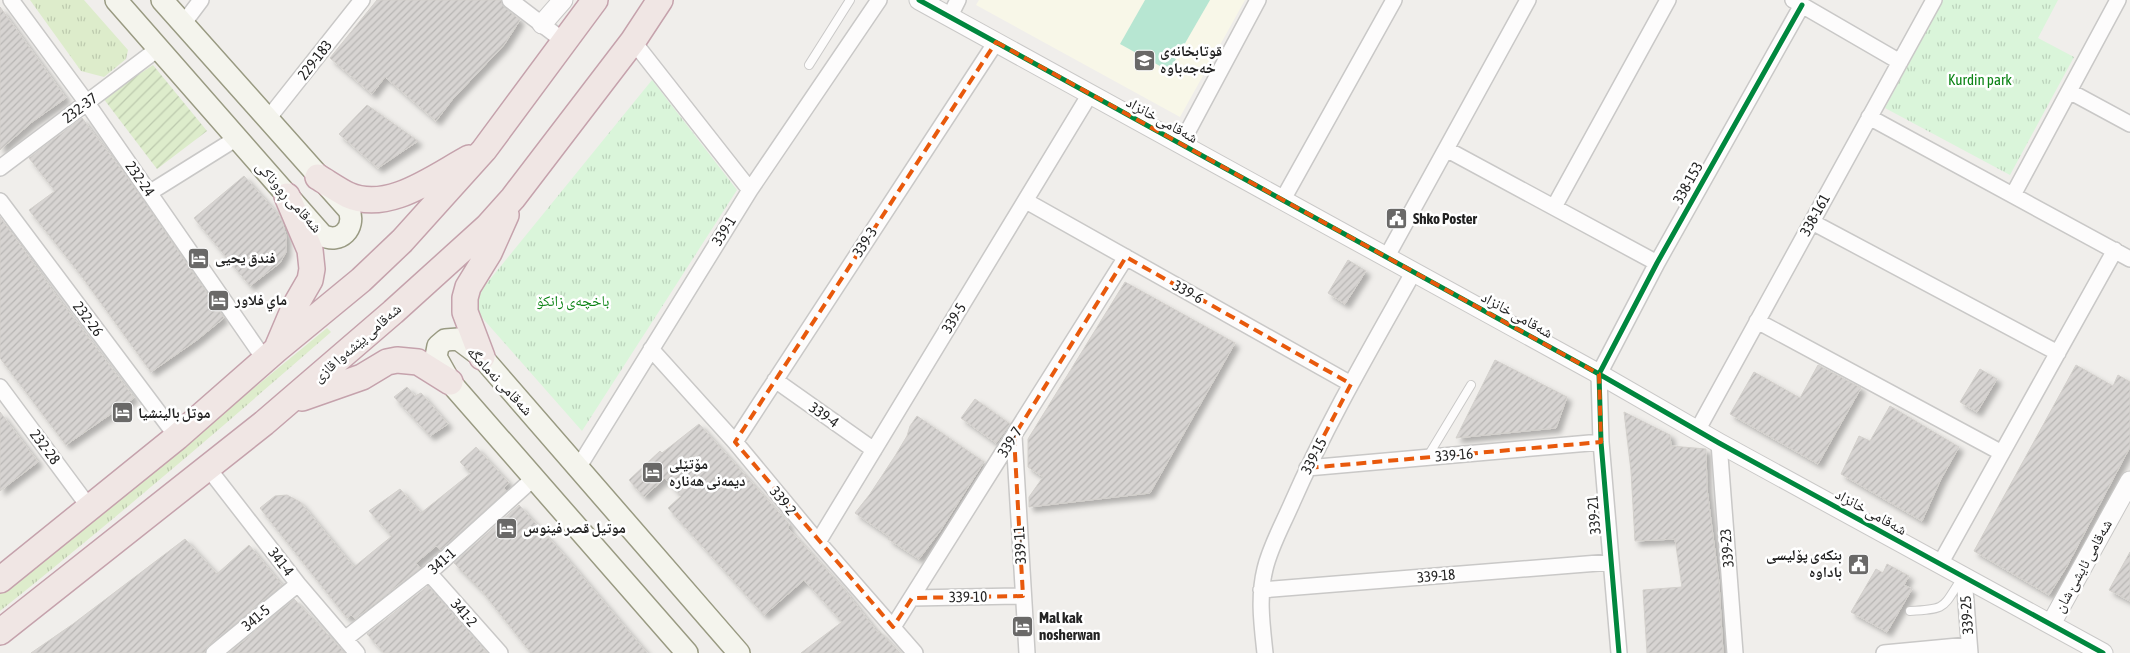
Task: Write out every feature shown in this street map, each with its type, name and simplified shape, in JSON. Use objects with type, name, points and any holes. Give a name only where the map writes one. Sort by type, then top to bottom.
[{"type":"highway","points":[[0,580],[177,437],[270,355],[361,280],[402,241],[484,150],[595,0]]},
{"type":"highway","name":"شەقامی پێشەوا قازی","points":[[0,632],[208,468],[288,402],[440,272],[487,227],[513,198],[633,41],[660,0]]},
{"type":"highway","points":[[318,177],[348,195],[360,199],[387,200],[399,196],[484,150]]},
{"type":"highway","points":[[270,355],[310,280],[312,269],[310,250],[287,196]]},
{"type":"highway","points":[[482,357],[466,312],[466,294],[468,287],[489,254],[513,198]]},
{"type":"highway","points":[[288,402],[362,377],[384,364],[397,360],[418,362],[450,382]]},
{"type":"main road","name":"شەقامی ڕووناکی","points":[[116,0],[322,235],[331,238],[343,235],[351,225],[350,213],[162,0]]},
{"type":"main road","name":"شەقامی نەمامگە","points":[[686,653],[450,382],[436,356],[437,348],[442,342],[450,338],[458,339],[482,357],[739,653]]},
{"type":"street","name":"232-24","points":[[11,0],[87,103],[149,193],[270,355]]},
{"type":"street","points":[[183,24],[202,0]]},
{"type":"street","name":"229-183","points":[[267,120],[362,0]]},
{"type":"street","points":[[510,0],[564,42]]},
{"type":"street","points":[[542,24],[563,0]]},
{"type":"street","name":"339-1","points":[[578,468],[750,190],[879,0]]},
{"type":"street","name":"شەقامی خانزاد","points":[[919,0],[954,8],[996,42],[1599,374],[1697,431],[2101,652]]},
{"type":"street","points":[[1181,144],[1258,0]]},
{"type":"street","points":[[1282,200],[1394,0]]},
{"type":"street","points":[[1386,258],[1528,0]]},
{"type":"street","points":[[1554,207],[1668,0]]},
{"type":"street","name":"338-161","points":[[1697,431],[1934,0]]},
{"type":"street","points":[[2013,195],[2118,0]]},
{"type":"street","points":[[1797,3],[1900,62]]},
{"type":"street","name":"338-153","points":[[1599,374],[1797,3]]},
{"type":"street","points":[[633,41],[750,190]]},
{"type":"street","name":"339-3","points":[[735,442],[996,42]]},
{"type":"street","name":"232-37","points":[[0,168],[159,48]]},
{"type":"street","points":[[2069,91],[2130,124]]},
{"type":"street","name":"339-5","points":[[818,542],[1090,94]]},
{"type":"street","points":[[1869,117],[2130,258]]},
{"type":"street","points":[[149,193],[237,138]]},
{"type":"street","points":[[1446,149],[1657,263]]},
{"type":"street","name":"339-6","points":[[1026,200],[1351,384]]},
{"type":"street","name":"232-26","points":[[0,201],[177,437]]},
{"type":"street","points":[[1812,222],[2058,353]]},
{"type":"street","points":[[1940,564],[2115,250]]},
{"type":"street","name":"339-7","points":[[893,627],[1126,257]]},
{"type":"street","name":"339-15","points":[[1265,653],[1261,616],[1261,590],[1265,568],[1307,468],[1413,273]]},
{"type":"street","points":[[1757,321],[2002,453]]},
{"type":"street","name":"339-2","points":[[651,348],[735,442],[818,542],[915,653]]},
{"type":"street","name":"339-21","points":[[1599,374],[1600,442],[1619,653]]},
{"type":"street","name":"339-4","points":[[775,380],[874,450]]},
{"type":"street","name":"232-28","points":[[0,387],[89,507]]},
{"type":"street","name":"339-11","points":[[1014,436],[1027,653]]},
{"type":"street","name":"339-16","points":[[1307,468],[1600,442]]},
{"type":"street","name":"339-23","points":[[1719,443],[1735,653]]},
{"type":"street","name":"341-4","points":[[208,468],[298,584],[357,653]]},
{"type":"street","name":"341-1","points":[[345,639],[429,573],[534,478]]},
{"type":"street","name":"شەقامی ئایشێ شان","points":[[2051,624],[2130,481]]},
{"type":"street","name":"339-18","points":[[1261,590],[1611,562]]},
{"type":"street","name":"341-2","points":[[429,573],[500,653]]},
{"type":"street","name":"339-25","points":[[1964,577],[1970,649]]},
{"type":"street","name":"341-5","points":[[214,653],[298,584]]},
{"type":"street","name":"339-10","points":[[912,598],[1023,596]]},
{"type":"street","points":[[1884,653],[1970,649]]},
{"type":"lane","points":[[809,65],[850,0]]},
{"type":"lane","points":[[1428,457],[1471,385]]},
{"type":"lane","points":[[1910,611],[1937,609],[1945,605],[1964,577]]},
{"type":"highlighted area","points":[[996,42],[1599,374],[1601,442],[1307,468],[1351,384],[1126,257],[1014,436],[1023,596],[912,598],[893,627],[735,442]]},
{"type":"shaded area","name":"قوتابخانەی خەجەباوە","points":[[979,0],[1245,0],[1180,117],[976,5]]},
{"type":"green space","points":[[30,0],[84,0],[128,50],[126,59],[104,77],[81,71]]},
{"type":"green space","points":[[1145,0],[1210,0],[1169,71],[1120,44]]},
{"type":"green space","name":"Kurdin park","points":[[1943,0],[2058,0],[2038,38],[2074,57],[2010,175],[1885,108]]},
{"type":"green space","points":[[153,65],[207,131],[157,169],[103,98]]},
{"type":"green space","name":"باخچەی زانکۆ","points":[[652,80],[737,190],[582,431],[470,304]]},
{"type":"green space","points":[[327,328],[331,332],[249,403],[126,508],[0,611],[0,591]]},
{"type":"building","points":[[377,0],[501,0],[504,7],[520,20],[504,45],[452,100],[436,121],[385,77],[372,94],[330,58]]},
{"type":"building","points":[[0,7],[66,98],[32,122],[0,150]]},
{"type":"building","points":[[367,105],[418,141],[378,168],[339,134]]},
{"type":"building","points":[[82,118],[132,184],[224,318],[197,340],[151,372],[80,274],[29,210],[55,191],[29,158]]},
{"type":"building","points":[[244,176],[281,218],[286,236],[286,252],[280,263],[250,286],[194,218]]},
{"type":"building","points":[[0,217],[58,298],[134,398],[66,445],[0,358]]},
{"type":"building","points":[[1348,260],[1366,271],[1345,304],[1328,293]]},
{"type":"building","points":[[1125,282],[1235,343],[1150,493],[1029,507],[1029,497],[1043,477],[1028,467],[1028,439]]},
{"type":"building","points":[[1495,360],[1567,397],[1556,428],[1456,438]]},
{"type":"building","points":[[1818,365],[1861,388],[1818,464],[1730,414],[1754,372],[1800,398]]},
{"type":"building","points":[[2076,365],[2113,386],[2118,375],[2130,382],[2130,447],[2067,566],[2049,595],[1974,551]]},
{"type":"building","points":[[1980,369],[1997,379],[1977,412],[1960,402]]},
{"type":"building","points":[[407,387],[415,396],[421,393],[448,424],[430,436],[394,397]]},
{"type":"building","points":[[975,399],[1010,424],[996,443],[961,418]]},
{"type":"building","points":[[1890,406],[1959,447],[1941,479],[1922,521],[1841,474],[1859,436],[1870,441]]},
{"type":"building","points":[[0,412],[38,462],[0,491]]},
{"type":"building","points":[[1624,412],[1670,435],[1671,446],[1706,449],[1707,489],[1719,583],[1723,653],[1647,653],[1643,590],[1682,587],[1675,539],[1635,541],[1631,471]]},
{"type":"building","points":[[917,416],[984,462],[940,531],[919,559],[888,539],[890,537],[855,513],[895,456]]},
{"type":"building","points":[[699,424],[789,524],[788,528],[843,588],[878,633],[879,631],[900,653],[801,653],[842,622],[804,580],[764,615],[668,508],[681,496],[665,478],[644,497],[629,480],[660,451],[662,453]]},
{"type":"building","points":[[476,447],[509,483],[504,488],[506,491],[441,550],[436,546],[416,563],[420,568],[355,619],[351,615],[347,618],[260,508],[275,496],[287,495],[300,502],[354,567],[392,536],[369,511],[400,489],[421,513],[471,473],[460,462]]},
{"type":"building","points":[[519,505],[647,653],[531,653],[482,591],[454,563]]},
{"type":"building","points":[[185,539],[217,574],[249,545],[282,585],[208,646],[205,653],[31,653],[73,624]]},
{"type":"building","points":[[2130,552],[2130,601],[2109,590]]},
{"type":"building","points":[[1887,564],[1909,576],[1904,585],[1912,589],[1887,632],[1851,612],[1876,569],[1883,573]]},
{"type":"building","points":[[428,586],[487,653],[384,653],[367,634]]},
{"type":"building","points":[[294,599],[345,653],[229,653]]},
{"type":"cycle path","points":[[919,0],[1599,374],[1719,443],[2103,653]]},
{"type":"cycle path","points":[[1619,653],[1601,442],[1599,374],[1657,263],[1802,5]]},
{"type":"place","name":"قوتابخانەی خەجەباوە","points":[[1144,60]]},
{"type":"place","name":"Shko Poster","points":[[1397,219]]},
{"type":"place","name":"فندق يحيى","points":[[199,258]]},
{"type":"place","name":"ماي فلاور","points":[[219,300]]},
{"type":"place","name":"موتل بالينشيا","points":[[122,413]]},
{"type":"place","name":"مۆتێلی دیمەنی هەنارە","points":[[653,473]]},
{"type":"place","name":"موتيل قصر فينوس","points":[[507,528]]},
{"type":"place","name":"بنکەی پۆلیسی باداوە","points":[[1858,564]]},
{"type":"place","name":"Mal kak nosherwan","points":[[1023,627]]}]
